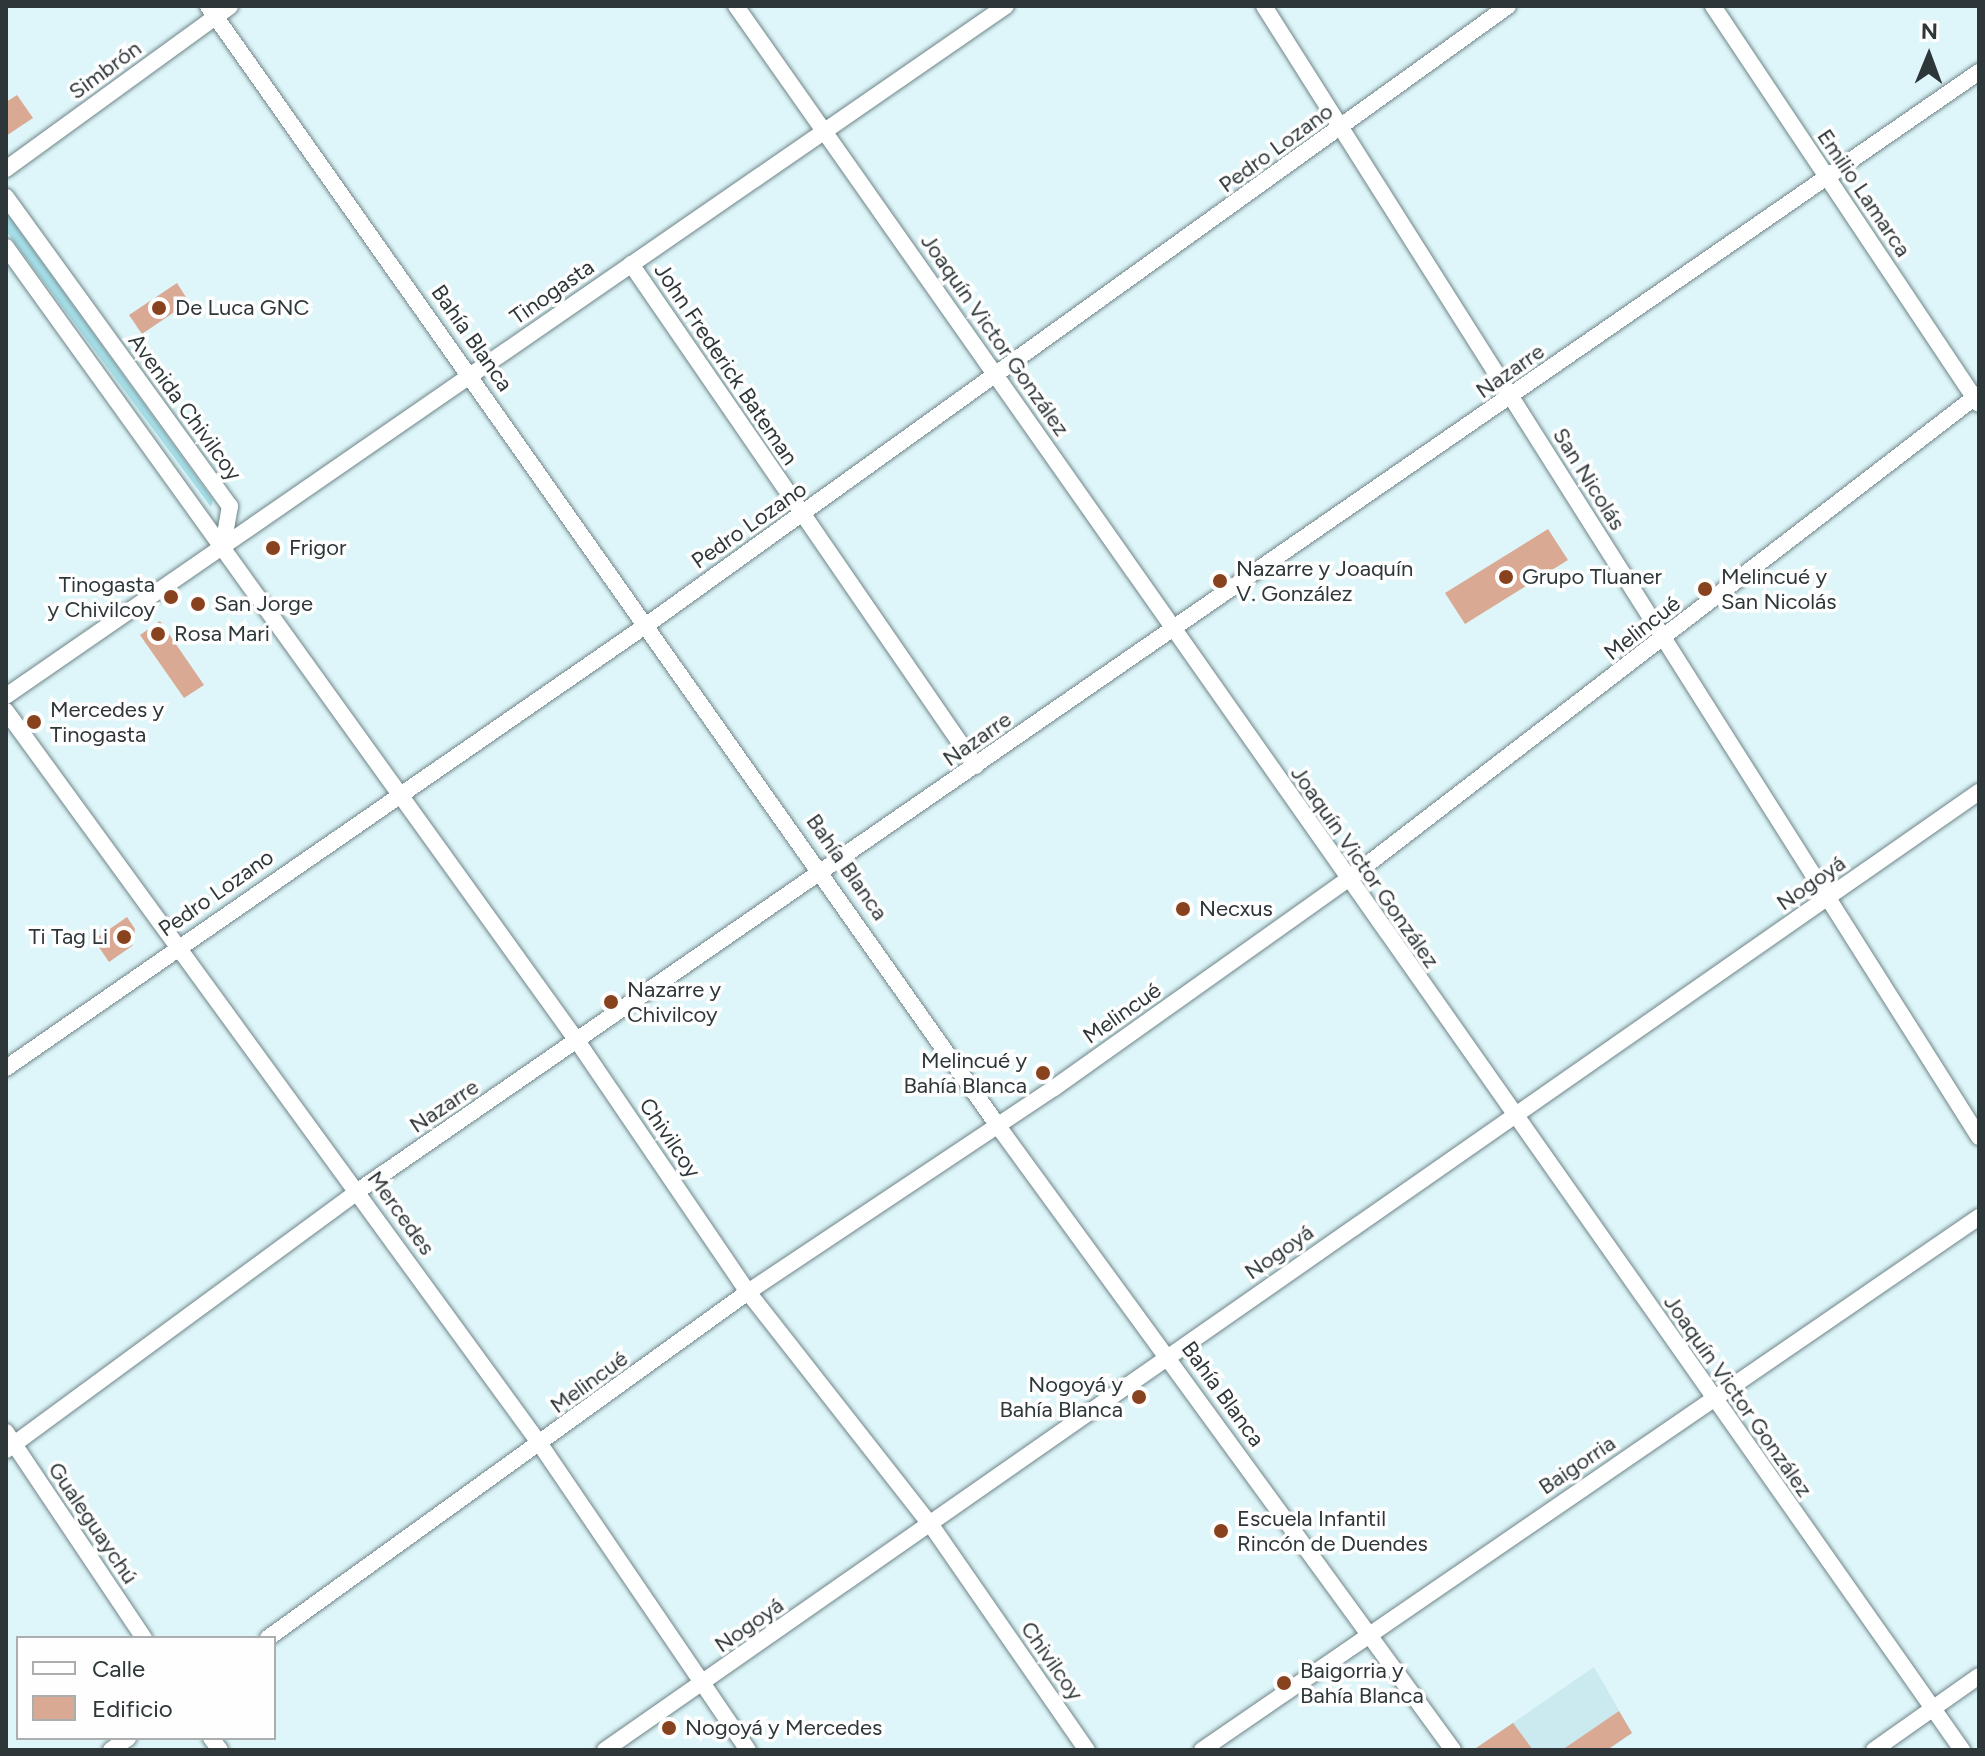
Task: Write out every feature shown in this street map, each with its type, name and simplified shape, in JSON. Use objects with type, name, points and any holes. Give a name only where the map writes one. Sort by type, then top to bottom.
[{"type":"street","name":"Simbrón","points":[[6,169],[212,11],[230,6]]},
{"type":"street","name":"Joaquín Victor González","points":[[736,6],[997,375],[1512,1117],[1962,1750]]},
{"type":"street","name":"Tinogasta","points":[[6,696],[1006,6]]},
{"type":"street","name":"San Nicolás","points":[[1264,6],[1344,127],[1825,900],[1979,1137]]},
{"type":"street","name":"Pedro Lozano","points":[[6,1068],[803,515],[1508,6]]},
{"type":"street","name":"Emilio Lamarca","points":[[1713,6],[1977,399]]},
{"type":"street","name":"Bahía Blanca","points":[[212,11],[823,870],[998,1126],[1169,1355],[1453,1750]]},
{"type":"street","name":"Nazarre","points":[[9,1442],[358,1191],[1979,72]]},
{"type":"street","name":"Avenida Chivilcoy","points":[[6,197],[230,506],[223,545]]},
{"type":"street","points":[[6,247],[223,545]]},
{"type":"street","name":"John Frederick Bateman","points":[[631,264],[976,766]]},
{"type":"street","name":"Melincué","points":[[271,1636],[748,1292],[998,1126],[1347,880],[1977,399]]},
{"type":"street","name":"Chivilcoy","points":[[223,545],[398,795],[578,1042],[748,1292],[931,1525],[1087,1750]]},
{"type":"street","name":"Mercedes","points":[[6,711],[540,1444],[705,1682],[748,1750]]},
{"type":"street","name":"Nogoyá","points":[[605,1750],[1979,792]]},
{"type":"street","name":"Baigorria","points":[[1202,1750],[1979,1217]]},
{"type":"street","name":"Gualeguaychú","points":[[9,1442],[143,1636]]},
{"type":"street","points":[[1874,1750],[1979,1676]]},
{"type":"shaded area","points":[[6,212],[213,500],[211,507],[6,231]]},
{"type":"shaded area","points":[[1594,1667],[1632,1733],[1607,1750],[1486,1750],[1482,1744]]},
{"type":"building","points":[[17,95],[33,118],[6,136],[6,102]]},
{"type":"building","name":"De Luca GNC","points":[[177,283],[189,302],[142,334],[129,315]]},
{"type":"building","name":"Grupo Tluaner","points":[[1548,529],[1568,560],[1465,624],[1445,593]]},
{"type":"building","points":[[160,621],[204,685],[184,698],[140,635]]},
{"type":"building","points":[[127,917],[135,929],[132,946],[109,962],[94,940]]},
{"type":"building","points":[[1619,1711],[1632,1733],[1607,1750],[1562,1750]]},
{"type":"building","points":[[1513,1723],[1533,1750],[1473,1750]]},
{"type":"place","name":"De Luca GNC","points":[[159,308]]},
{"type":"place","name":"Frigor","points":[[273,548]]},
{"type":"place","name":"Grupo Tluaner","points":[[1506,577]]},
{"type":"place","name":"Nazarre y Joaquín V. González","points":[[1220,581]]},
{"type":"place","name":"Melincué y San Nicolás","points":[[1705,589]]},
{"type":"place","name":"Tinogasta y Chivilcoy","points":[[171,597]]},
{"type":"place","name":"San Jorge","points":[[198,604]]},
{"type":"place","name":"Rosa Mari","points":[[158,634]]},
{"type":"place","name":"Mercedes y Tinogasta","points":[[34,722]]},
{"type":"place","name":"Necxus","points":[[1183,909]]},
{"type":"place","name":"Ti Tag Li","points":[[124,937]]},
{"type":"place","name":"Nazarre y Chivilcoy","points":[[611,1002]]},
{"type":"place","name":"Melincué y Bahía Blanca","points":[[1043,1073]]},
{"type":"place","name":"Nogoyá y Bahía Blanca","points":[[1139,1397]]},
{"type":"place","name":"Escuela Infantil Rincón de Duendes","points":[[1221,1531]]},
{"type":"place","name":"Baigorria y Bahía Blanca","points":[[1284,1683]]},
{"type":"place","name":"Nogoyá y Mercedes","points":[[669,1728]]}]
